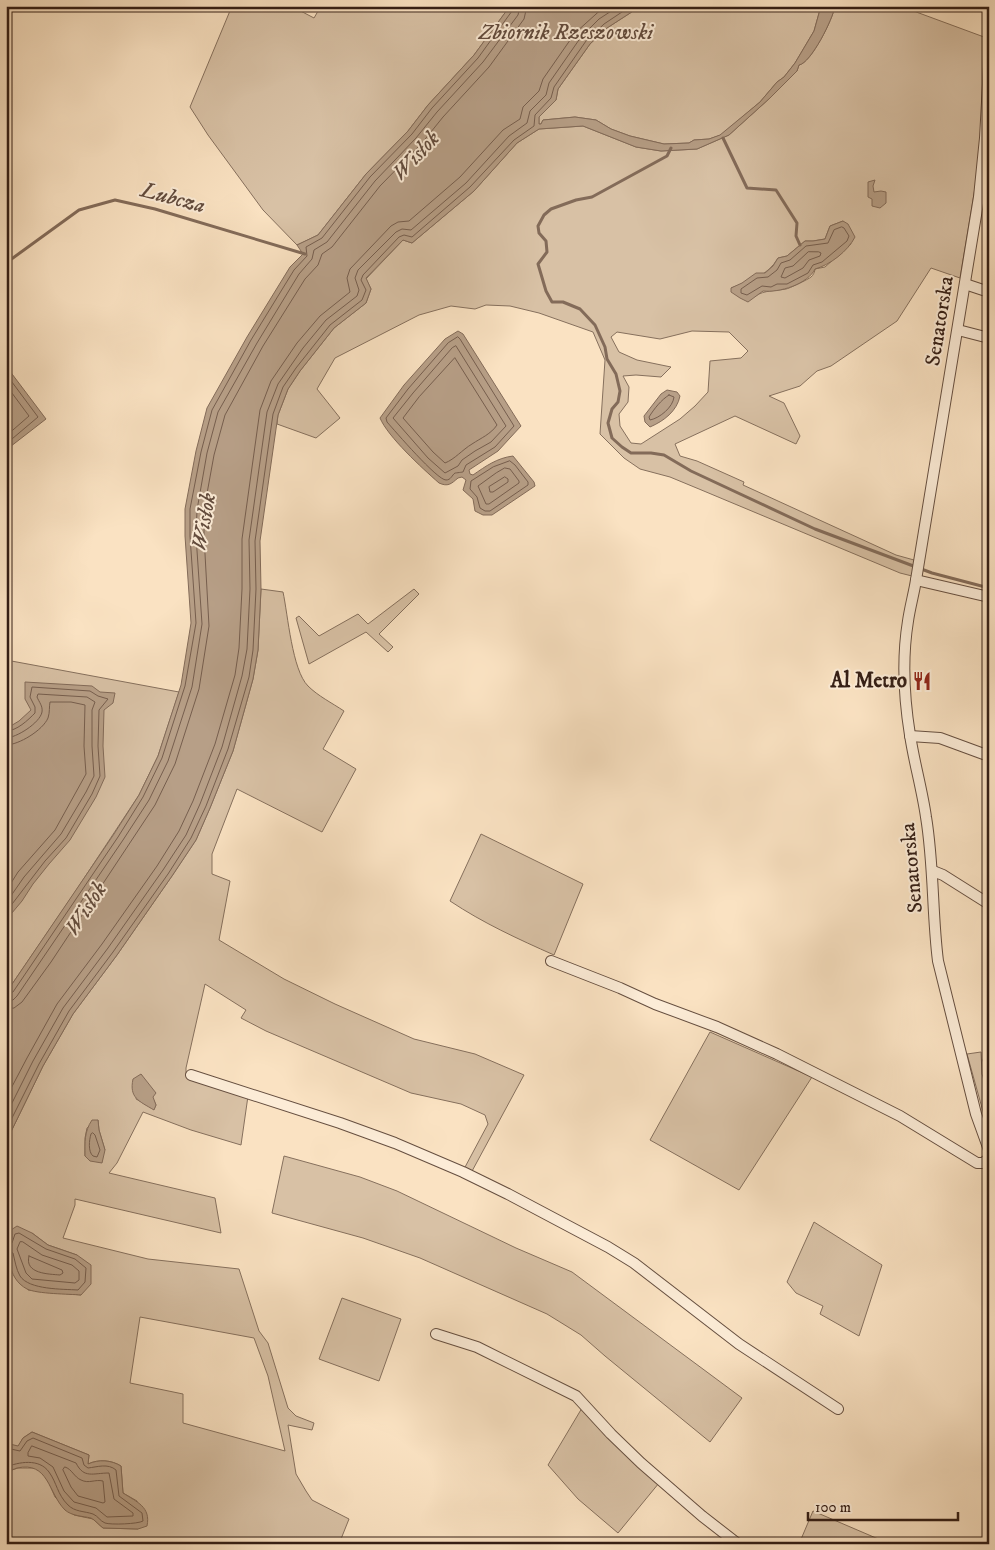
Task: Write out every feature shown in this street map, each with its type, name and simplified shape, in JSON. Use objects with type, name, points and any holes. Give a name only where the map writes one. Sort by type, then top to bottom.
[{"type":"street","name":"Senatorska","points":[[989,66],[986,138],[979,197],[908,621],[905,686],[910,736],[926,816],[933,871],[938,961],[976,1114],[989,1150]]},
{"type":"street","points":[[965,284],[989,292]]},
{"type":"street","points":[[958,330],[989,338]]},
{"type":"street","points":[[916,580],[989,597]]},
{"type":"street","points":[[910,736],[940,738],[989,756]]},
{"type":"street","points":[[933,871],[943,875],[989,904]]},
{"type":"street","points":[[551,961],[620,988],[654,1004],[717,1026],[777,1054],[900,1116],[977,1164],[983,1163],[989,1158]]},
{"type":"street","points":[[191,1075],[340,1123],[395,1143],[463,1172],[517,1199],[608,1247],[634,1263],[740,1344],[838,1409]]},
{"type":"street","points":[[436,1334],[477,1347],[576,1396],[610,1434],[641,1463],[702,1516],[738,1544]]},
{"type":"shaded area","points":[[232,6],[291,6],[314,18],[321,6],[510,6],[474,55],[428,105],[408,131],[366,174],[318,235],[297,245],[263,210],[208,135],[190,107]]},
{"type":"shaded area","points":[[641,6],[821,6],[814,31],[795,63],[760,102],[721,135],[709,139],[694,140],[689,143],[664,144],[630,136],[611,129],[596,120],[575,117],[543,120],[539,124],[539,117],[556,100],[558,89],[590,44],[607,28]]},
{"type":"shaded area","points":[[835,6],[900,6],[984,37],[981,140],[960,278],[931,268],[897,321],[831,366],[817,371],[800,386],[769,396],[784,403],[800,436],[796,444],[735,416],[675,444],[680,456],[697,461],[744,482],[743,485],[896,555],[914,560],[912,576],[900,573],[670,477],[640,469],[624,458],[600,434],[605,360],[593,332],[539,313],[510,306],[486,305],[475,309],[451,306],[419,315],[335,358],[317,389],[340,418],[316,438],[277,424],[278,415],[288,389],[300,371],[334,328],[366,303],[371,289],[366,279],[403,240],[412,243],[474,191],[517,143],[539,129],[583,126],[636,147],[661,151],[697,149],[729,135],[797,71],[799,65],[815,49],[826,30]],"holes":[[[843,221],[851,244],[825,267],[815,269],[812,276],[799,284],[788,289],[766,292],[755,296],[731,288],[763,274],[778,258],[787,256],[805,241],[825,239],[830,226]],[[692,331],[729,332],[748,351],[741,358],[710,361],[708,392],[695,406],[680,419],[641,444],[631,443],[620,426],[619,414],[628,402],[629,387],[623,376],[661,377],[671,367],[637,360],[619,352],[611,337],[617,332],[660,339]]]},
{"type":"shaded area","points":[[261,589],[283,592],[294,655],[303,678],[316,693],[344,711],[323,749],[356,769],[322,832],[237,789],[212,854],[212,874],[230,881],[219,940],[284,979],[414,1039],[475,1054],[524,1075],[471,1173],[464,1169],[488,1124],[485,1115],[461,1104],[411,1093],[266,1031],[241,1018],[246,1010],[205,984],[186,1075],[248,1096],[241,1145],[191,1130],[143,1112],[117,1163],[109,1173],[215,1198],[221,1233],[75,1199],[75,1205],[63,1238],[148,1259],[239,1269],[259,1331],[268,1343],[288,1408],[296,1416],[314,1423],[312,1430],[288,1425],[296,1474],[312,1500],[349,1519],[339,1544],[139,1544],[132,1541],[131,1544],[11,1544],[6,1535],[6,1472],[18,1468],[35,1468],[45,1474],[55,1497],[74,1515],[93,1519],[103,1528],[138,1529],[137,1501],[123,1493],[121,1466],[105,1461],[96,1461],[88,1464],[89,1455],[32,1432],[23,1438],[18,1447],[6,1443],[6,1142],[43,1066],[73,1014],[117,955],[196,840],[233,751],[253,679],[258,650]],"holes":[[[141,1074],[156,1105],[154,1109],[136,1099]],[[98,1120],[105,1150],[85,1156],[87,1128]],[[32,1233],[48,1245],[77,1255],[81,1295],[28,1290]],[[140,1317],[254,1338],[268,1376],[285,1451],[183,1423],[183,1394],[130,1383]]]},
{"type":"shaded area","points":[[414,589],[419,594],[379,634],[393,647],[388,652],[366,632],[309,664],[296,618],[299,616],[319,636],[358,614],[368,624]]},
{"type":"shaded area","points":[[6,660],[179,692],[158,756],[139,795],[6,993]]},
{"type":"shaded area","points":[[481,834],[583,884],[554,955],[488,924],[450,901]]},
{"type":"shaded area","points":[[710,1032],[812,1077],[739,1190],[650,1140]]},
{"type":"shaded area","points":[[981,1052],[982,1074],[989,1096],[989,1133],[967,1054]]},
{"type":"shaded area","points":[[284,1156],[360,1177],[397,1191],[516,1248],[572,1272],[742,1398],[710,1442],[581,1335],[547,1314],[420,1258],[363,1238],[272,1213]]},
{"type":"shaded area","points":[[814,1222],[882,1265],[859,1336],[820,1314],[823,1306],[796,1293],[787,1282]]},
{"type":"shaded area","points":[[342,1298],[401,1319],[379,1381],[319,1359]]},
{"type":"shaded area","points":[[582,1408],[659,1483],[618,1533],[578,1499],[548,1465]]},
{"type":"shaded area","points":[[813,1511],[890,1544],[799,1544]]},
{"type":"water","points":[[510,6],[641,6],[607,28],[590,44],[558,89],[556,100],[539,117],[539,124],[543,120],[575,117],[596,120],[611,129],[630,136],[664,144],[689,143],[694,140],[709,139],[720,135],[760,102],[795,63],[814,31],[821,6],[835,6],[826,30],[809,57],[799,65],[797,71],[770,98],[729,135],[697,149],[661,151],[636,147],[583,126],[539,129],[517,143],[474,191],[412,243],[403,240],[366,278],[371,289],[366,303],[334,328],[300,371],[288,389],[278,415],[260,541],[261,589],[258,650],[253,679],[233,751],[210,808],[196,840],[117,955],[73,1014],[43,1066],[6,1142],[6,993],[139,795],[158,756],[181,685],[191,623],[185,509],[196,451],[207,408],[247,337],[290,267],[303,254],[297,245],[318,235],[366,174],[408,131],[428,105],[474,55]]},
{"type":"water","points":[[875,180],[874,192],[886,192],[886,203],[880,208],[872,206],[872,199],[868,197],[868,182]]},
{"type":"water","points":[[843,221],[848,224],[855,237],[852,242],[838,257],[815,269],[800,283],[777,291],[763,291],[748,302],[731,292],[731,288],[756,273],[765,273],[778,258],[787,256],[805,241],[825,239],[830,226]]},
{"type":"water","points":[[458,331],[463,334],[521,426],[498,451],[469,470],[470,474],[473,475],[497,461],[513,456],[534,482],[535,486],[492,515],[483,515],[475,511],[473,499],[463,490],[466,480],[462,477],[449,484],[439,483],[398,443],[380,418],[404,385],[445,339]]},
{"type":"water","points":[[6,366],[46,419],[6,450]]},
{"type":"water","points":[[667,390],[677,392],[680,396],[676,406],[669,415],[650,427],[645,422],[644,416],[661,394]]},
{"type":"water","points":[[25,682],[92,686],[100,692],[115,693],[113,703],[104,710],[103,746],[105,777],[96,797],[70,840],[6,920],[6,726],[9,727],[19,721],[31,710],[25,699]]},
{"type":"water","points":[[141,1074],[156,1093],[153,1097],[156,1105],[154,1110],[136,1098],[132,1091],[133,1079]]},
{"type":"water","points":[[92,1120],[98,1120],[105,1150],[102,1163],[90,1161],[85,1156],[86,1133]]},
{"type":"water","points":[[17,1226],[32,1233],[48,1245],[77,1255],[91,1265],[91,1284],[81,1295],[32,1291],[20,1284],[12,1271],[9,1255],[11,1230]]},
{"type":"water","points":[[32,1432],[89,1455],[88,1464],[96,1461],[105,1461],[121,1466],[123,1493],[138,1502],[145,1510],[148,1519],[147,1526],[138,1529],[103,1528],[91,1518],[74,1515],[65,1510],[59,1503],[47,1480],[36,1469],[28,1467],[17,1468],[6,1472],[6,1443],[18,1446],[23,1438]]},
{"type":"waterway","points":[[723,138],[747,188],[776,190],[797,223],[796,236],[800,245]]},
{"type":"waterway","points":[[671,148],[667,156],[592,197],[576,200],[551,209],[544,215],[538,226],[539,233],[546,241],[547,252],[538,264],[546,291],[552,302],[563,302],[580,309],[595,325],[605,347],[607,359],[616,374],[620,391],[618,402],[612,409],[608,423],[612,438],[631,453],[664,455],[691,471],[815,529],[932,573],[989,588]]},
{"type":"waterway","name":"Lubcza","points":[[6,263],[79,210],[115,200],[155,209],[305,254]]},
{"type":"waterway","points":[[989,1049],[984,1060],[989,1080]]},
{"type":"place","name":"Al Metro","points":[[922,681]]},
{"type":"water label","name":"Zbiornik Rzeszowski","points":[[566,32]]},
{"type":"water label","name":"Wisłok","points":[[416,156]]},
{"type":"water label","name":"Wisłok","points":[[204,522]]},
{"type":"water label","name":"Wisłok","points":[[86,909]]}]
